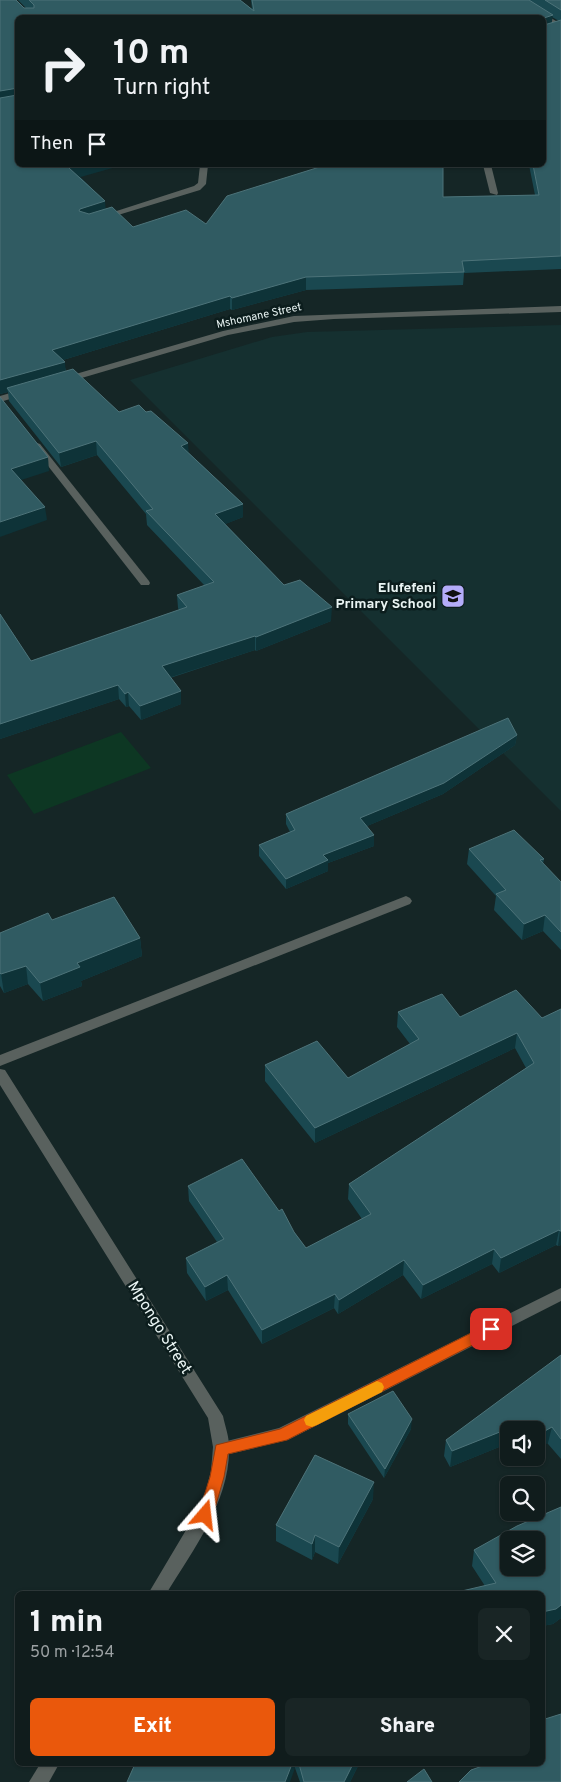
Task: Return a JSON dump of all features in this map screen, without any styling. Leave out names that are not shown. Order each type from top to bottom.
[{"type":"street","points":[[516,0],[541,15]]},
{"type":"street","points":[[546,18],[561,27]]},
{"type":"street","points":[[552,30],[561,27]]},
{"type":"street","points":[[95,220],[197,188],[202,184],[204,167]]},
{"type":"street","points":[[487,167],[494,192]]},
{"type":"street","name":"Mshomane Street","points":[[57,383],[226,333],[294,319],[334,316],[561,309]]},
{"type":"street","points":[[2,401],[38,388]]},
{"type":"street","points":[[30,438],[145,584]]},
{"type":"street","points":[[0,1061],[406,901]]},
{"type":"street","name":"Mpongo Street","points":[[0,1074],[215,1416],[222,1449],[217,1477],[205,1515],[158,1591]]},
{"type":"street","points":[[222,1449],[282,1435],[561,1294]]},
{"type":"street","points":[[38,1782],[49,1766]]},
{"type":"shaded area","name":"Elufefeni Primary School","points":[[561,325],[561,811],[130,380],[272,337],[307,332]]},
{"type":"green space","points":[[121,732],[151,768],[34,814],[7,775]]},
{"type":"building","points":[[0,0],[16,0],[24,8],[34,8],[34,5],[29,0],[240,0],[254,11],[252,0],[529,0],[553,15],[546,17],[546,15],[15,15],[15,88],[0,91]]},
{"type":"building","points":[[545,0],[561,0],[561,10]]},
{"type":"building","points":[[561,20],[561,256],[462,261],[464,272],[306,277],[232,298],[230,296],[52,350],[65,362],[0,380],[0,98],[15,95],[15,167],[72,167],[69,168],[105,201],[80,209],[79,211],[89,214],[112,207],[133,227],[186,210],[206,224],[227,196],[320,167],[443,167],[443,197],[539,195],[533,167],[546,167],[546,24]]},
{"type":"building","points":[[73,369],[119,412],[139,405],[146,412],[151,411],[188,443],[181,446],[243,504],[215,514],[284,585],[300,580],[332,607],[256,637],[162,666],[181,691],[140,706],[128,692],[125,694],[118,685],[0,724],[0,614],[31,661],[187,607],[177,595],[214,582],[146,511],[153,509],[96,441],[59,453],[7,388]]},
{"type":"building","points":[[0,397],[48,457],[11,469],[45,507],[0,522]]},
{"type":"building","points":[[508,718],[517,735],[444,783],[360,818],[374,835],[323,855],[328,860],[286,879],[259,845],[295,830],[286,814]]},
{"type":"building","points":[[514,830],[544,859],[540,860],[561,882],[561,932],[545,915],[524,924],[496,894],[506,890],[469,849]]},
{"type":"building","points":[[114,897],[140,938],[77,963],[80,967],[40,983],[26,966],[0,973],[0,933],[48,913],[52,920]]},
{"type":"building","points":[[516,990],[542,1018],[561,1009],[561,1231],[559,1230],[501,1258],[494,1249],[423,1285],[404,1260],[339,1300],[335,1294],[262,1330],[227,1275],[205,1287],[186,1258],[224,1239],[188,1186],[242,1159],[279,1211],[282,1209],[294,1232],[306,1248],[371,1214],[349,1184],[534,1063],[517,1033],[315,1128],[265,1065],[317,1041],[348,1078],[419,1039],[398,1012],[442,994],[460,1017]]},
{"type":"building","points":[[561,1355],[561,1439],[552,1427],[545,1431],[545,1421],[500,1421],[500,1432],[452,1451],[446,1440]]},
{"type":"building","points":[[393,1391],[412,1419],[385,1469],[348,1414]]},
{"type":"building","points":[[315,1455],[374,1482],[339,1547],[315,1535],[312,1544],[276,1525]]},
{"type":"building","points":[[561,1507],[561,1605],[556,1609],[545,1611],[545,1591],[462,1591],[496,1583],[474,1550],[500,1535],[500,1576],[545,1576],[545,1531],[508,1531],[529,1521],[545,1521],[545,1514]]},
{"type":"building","points":[[561,1714],[561,1782],[459,1782],[471,1770],[482,1766],[545,1766],[545,1719]]},
{"type":"building","points":[[134,1766],[291,1766],[285,1782],[127,1782]]},
{"type":"building","points":[[300,1766],[352,1766],[344,1782],[304,1782]]},
{"type":"building","points":[[424,1769],[432,1782],[407,1782]]},
{"type":"slow traffic","points":[[312,1420],[377,1387]]},
{"type":"place","name":"Elufefeni Primary School","points":[[453,596]]},
{"type":"route","points":[[205,1515],[217,1477],[222,1449],[282,1435],[491,1329]]}]
